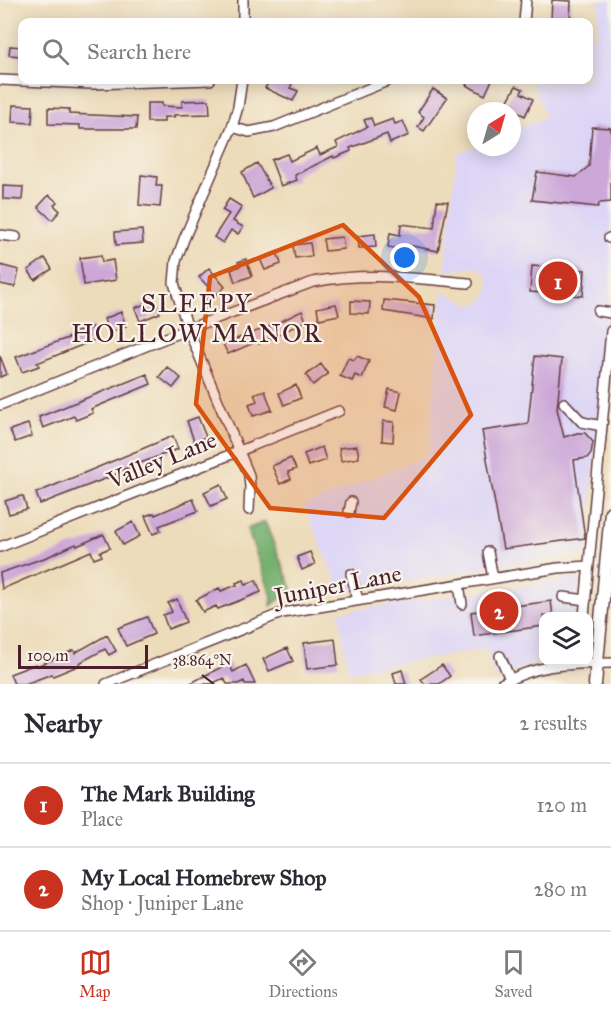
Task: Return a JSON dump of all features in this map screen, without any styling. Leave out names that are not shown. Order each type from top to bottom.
[{"type":"main road","points":[[595,684],[611,512]]},
{"type":"street","points":[[243,0],[243,18]]},
{"type":"street","points":[[524,18],[526,0]]},
{"type":"street","points":[[0,80],[18,81]]},
{"type":"street","points":[[241,84],[232,127],[176,261],[174,283],[188,329],[249,475],[249,510]]},
{"type":"street","points":[[232,127],[249,132],[274,127],[380,84]]},
{"type":"street","points":[[0,235],[16,237]]},
{"type":"street","points":[[0,405],[188,329],[313,282],[335,278],[388,275],[468,283]]},
{"type":"street","points":[[598,311],[611,313]]},
{"type":"street","points":[[584,612],[611,331]]},
{"type":"street","points":[[564,403],[582,422],[602,426]]},
{"type":"street","name":"Valley Lane","points":[[0,547],[339,411]]},
{"type":"street","points":[[601,444],[611,445]]},
{"type":"street","points":[[349,512],[351,501]]},
{"type":"street","points":[[488,552],[493,578]]},
{"type":"street","name":"Juniper Lane","points":[[106,684],[282,613],[558,568],[589,566]]},
{"type":"street","points":[[351,574],[358,600]]},
{"type":"street","points":[[459,584],[462,604]]},
{"type":"street","points":[[563,597],[586,600]]},
{"type":"street","points":[[500,656],[510,679]]},
{"type":"street","points":[[593,663],[611,663]]},
{"type":"street","points":[[501,684],[522,673],[557,666]]},
{"type":"highlighted area","points":[[343,225],[419,297],[471,415],[384,518],[270,508],[196,404],[210,277]]},
{"type":"shaded area","points":[[600,0],[611,0],[611,279],[587,552],[341,592],[304,506],[428,455],[443,291],[472,306],[484,300],[490,288],[487,275],[476,266],[445,272],[457,153],[467,149],[467,156],[521,156],[521,128],[546,118],[533,84],[593,84],[593,36],[596,36]]},
{"type":"shaded area","points":[[576,578],[582,588],[579,612],[539,612],[539,662],[495,678],[487,649],[348,671],[339,612]]},
{"type":"green space","points":[[265,522],[292,589],[271,606],[272,596],[247,529]]},
{"type":"building","points":[[552,0],[571,1],[570,18],[551,18]]},
{"type":"building","points":[[10,46],[18,47],[18,56],[9,55]]},
{"type":"building","points":[[268,84],[292,84],[290,88],[298,91],[293,101],[265,88]]},
{"type":"building","points":[[467,84],[490,84],[485,95]]},
{"type":"building","points":[[516,86],[523,89],[521,93],[533,99],[525,116],[521,114],[521,102],[507,102]]},
{"type":"building","points":[[433,89],[447,98],[424,131],[418,127],[424,117],[418,112]]},
{"type":"building","points":[[209,100],[210,114],[174,115],[174,117],[164,117],[164,122],[147,122],[147,103],[182,107],[182,101]]},
{"type":"building","points":[[13,105],[33,106],[32,123],[12,122]]},
{"type":"building","points":[[48,108],[69,109],[69,114],[137,117],[136,129],[80,129],[80,125],[48,124]]},
{"type":"building","points":[[371,118],[374,126],[393,119],[395,124],[403,121],[409,135],[390,143],[387,134],[350,148],[351,151],[334,158],[333,156],[295,175],[297,180],[281,186],[271,160],[287,154],[290,161],[317,148],[320,155],[338,147],[336,142],[367,127],[364,120]]},
{"type":"building","points":[[592,127],[611,128],[611,202],[599,203],[598,207],[532,200],[537,172],[576,177],[589,166]]},
{"type":"building","points":[[257,163],[271,188],[253,198],[242,172]]},
{"type":"building","points":[[141,175],[157,177],[156,186],[162,186],[160,207],[139,205]]},
{"type":"building","points":[[3,186],[23,187],[22,200],[3,199]]},
{"type":"building","points":[[49,195],[57,202],[54,205],[60,211],[52,220],[38,207]]},
{"type":"building","points":[[229,199],[242,207],[233,221],[243,227],[238,234],[231,230],[223,243],[214,237],[229,214],[222,210]]},
{"type":"building","points":[[437,201],[448,202],[438,251],[407,245],[406,250],[388,247],[390,233],[400,235],[401,224],[434,228]]},
{"type":"building","points":[[142,230],[143,243],[116,245],[115,232]]},
{"type":"building","points":[[375,234],[376,247],[359,248],[358,236]]},
{"type":"building","points":[[342,237],[344,249],[325,251],[323,239]]},
{"type":"building","points":[[310,243],[312,256],[295,258],[293,245]]},
{"type":"building","points":[[277,252],[281,264],[265,270],[260,259]]},
{"type":"building","points":[[101,255],[102,262],[113,260],[116,280],[84,285],[80,258]]},
{"type":"building","points":[[45,258],[52,269],[35,280],[28,270]]},
{"type":"building","points":[[246,259],[252,276],[235,282],[231,270],[240,266],[238,262]]},
{"type":"building","points":[[0,265],[19,270],[15,287],[0,284]]},
{"type":"building","points":[[532,266],[585,270],[583,296],[530,292]]},
{"type":"building","points":[[209,268],[225,287],[216,295],[199,277]]},
{"type":"building","points":[[155,300],[160,313],[140,321],[135,308]]},
{"type":"building","points":[[384,300],[435,305],[434,319],[383,311]]},
{"type":"building","points":[[351,301],[370,302],[369,314],[351,313]]},
{"type":"building","points":[[336,304],[339,315],[319,319],[317,308]]},
{"type":"building","points":[[302,311],[306,321],[259,344],[258,341],[228,354],[223,344],[271,326]]},
{"type":"building","points":[[121,312],[126,326],[109,333],[104,319]]},
{"type":"building","points":[[92,327],[97,339],[37,363],[39,366],[22,372],[16,357]]},
{"type":"building","points":[[0,356],[7,374],[0,377]]},
{"type":"building","points":[[357,356],[369,361],[362,378],[355,375],[352,381],[340,376],[348,358],[354,360]]},
{"type":"building","points":[[535,356],[562,359],[557,409],[564,437],[585,433],[593,442],[591,453],[587,458],[574,460],[585,538],[503,549],[482,431],[528,424]]},
{"type":"building","points":[[321,364],[328,374],[313,385],[306,375]]},
{"type":"building","points":[[167,367],[181,378],[173,388],[159,377]]},
{"type":"building","points":[[147,374],[151,384],[91,409],[93,413],[76,420],[74,416],[43,428],[39,417]]},
{"type":"building","points":[[296,385],[301,398],[284,405],[279,393]]},
{"type":"building","points":[[389,389],[401,392],[397,410],[385,407]]},
{"type":"building","points":[[265,391],[272,410],[253,416],[249,404],[257,401],[254,394]]},
{"type":"building","points":[[198,417],[206,437],[194,441],[187,421]]},
{"type":"building","points":[[383,421],[394,422],[393,442],[382,441]]},
{"type":"building","points":[[28,424],[32,436],[15,442],[10,430]]},
{"type":"building","points":[[173,436],[178,449],[40,504],[36,493]]},
{"type":"building","points":[[357,446],[359,458],[341,461],[339,448]]},
{"type":"building","points":[[322,447],[326,460],[308,466],[304,454]]},
{"type":"building","points":[[291,458],[296,469],[288,472],[291,479],[280,484],[272,466]]},
{"type":"building","points":[[221,484],[227,499],[211,506],[204,492]]},
{"type":"building","points":[[23,496],[27,509],[9,514],[5,501]]},
{"type":"building","points":[[193,499],[198,511],[159,526],[161,531],[153,534],[145,516],[154,513],[155,515]]},
{"type":"building","points":[[133,522],[140,536],[123,545],[116,531]]},
{"type":"building","points":[[102,535],[110,548],[100,552],[102,556],[94,559],[91,551],[2,589],[0,573]]},
{"type":"building","points":[[310,552],[315,564],[302,570],[297,557]]},
{"type":"building","points":[[244,580],[246,585],[256,580],[261,592],[218,609],[216,606],[203,612],[196,600],[219,588],[221,591]]},
{"type":"building","points":[[177,599],[186,622],[168,629],[163,615],[172,612],[168,603]]},
{"type":"building","points":[[551,601],[552,612],[539,612],[539,627],[474,636],[471,612]]},
{"type":"building","points":[[147,617],[154,634],[126,646],[118,628]]},
{"type":"building","points":[[107,635],[116,651],[109,655],[105,649],[79,663],[80,665],[53,676],[52,674],[25,684],[14,684],[10,674],[36,664],[37,666],[74,650],[75,653]]},
{"type":"building","points":[[335,639],[338,665],[307,669],[304,643]]},
{"type":"building","points":[[287,648],[293,661],[269,671],[263,659]]},
{"type":"building","points":[[229,663],[233,672],[246,665],[255,684],[245,684],[244,681],[238,684],[227,684],[224,678],[211,684],[189,684]]},
{"type":"building","points":[[442,665],[450,676],[439,684],[425,684],[421,679]]},
{"type":"building","points":[[402,670],[406,684],[396,684],[393,673]]},
{"type":"place","name":"The Mark Building","points":[[558,281]]},
{"type":"place","name":"My Local Homebrew Shop","points":[[499,611]]},
{"type":"district","name":"SLEEPY HOLLOW MANOR","points":[[197,318]]}]
